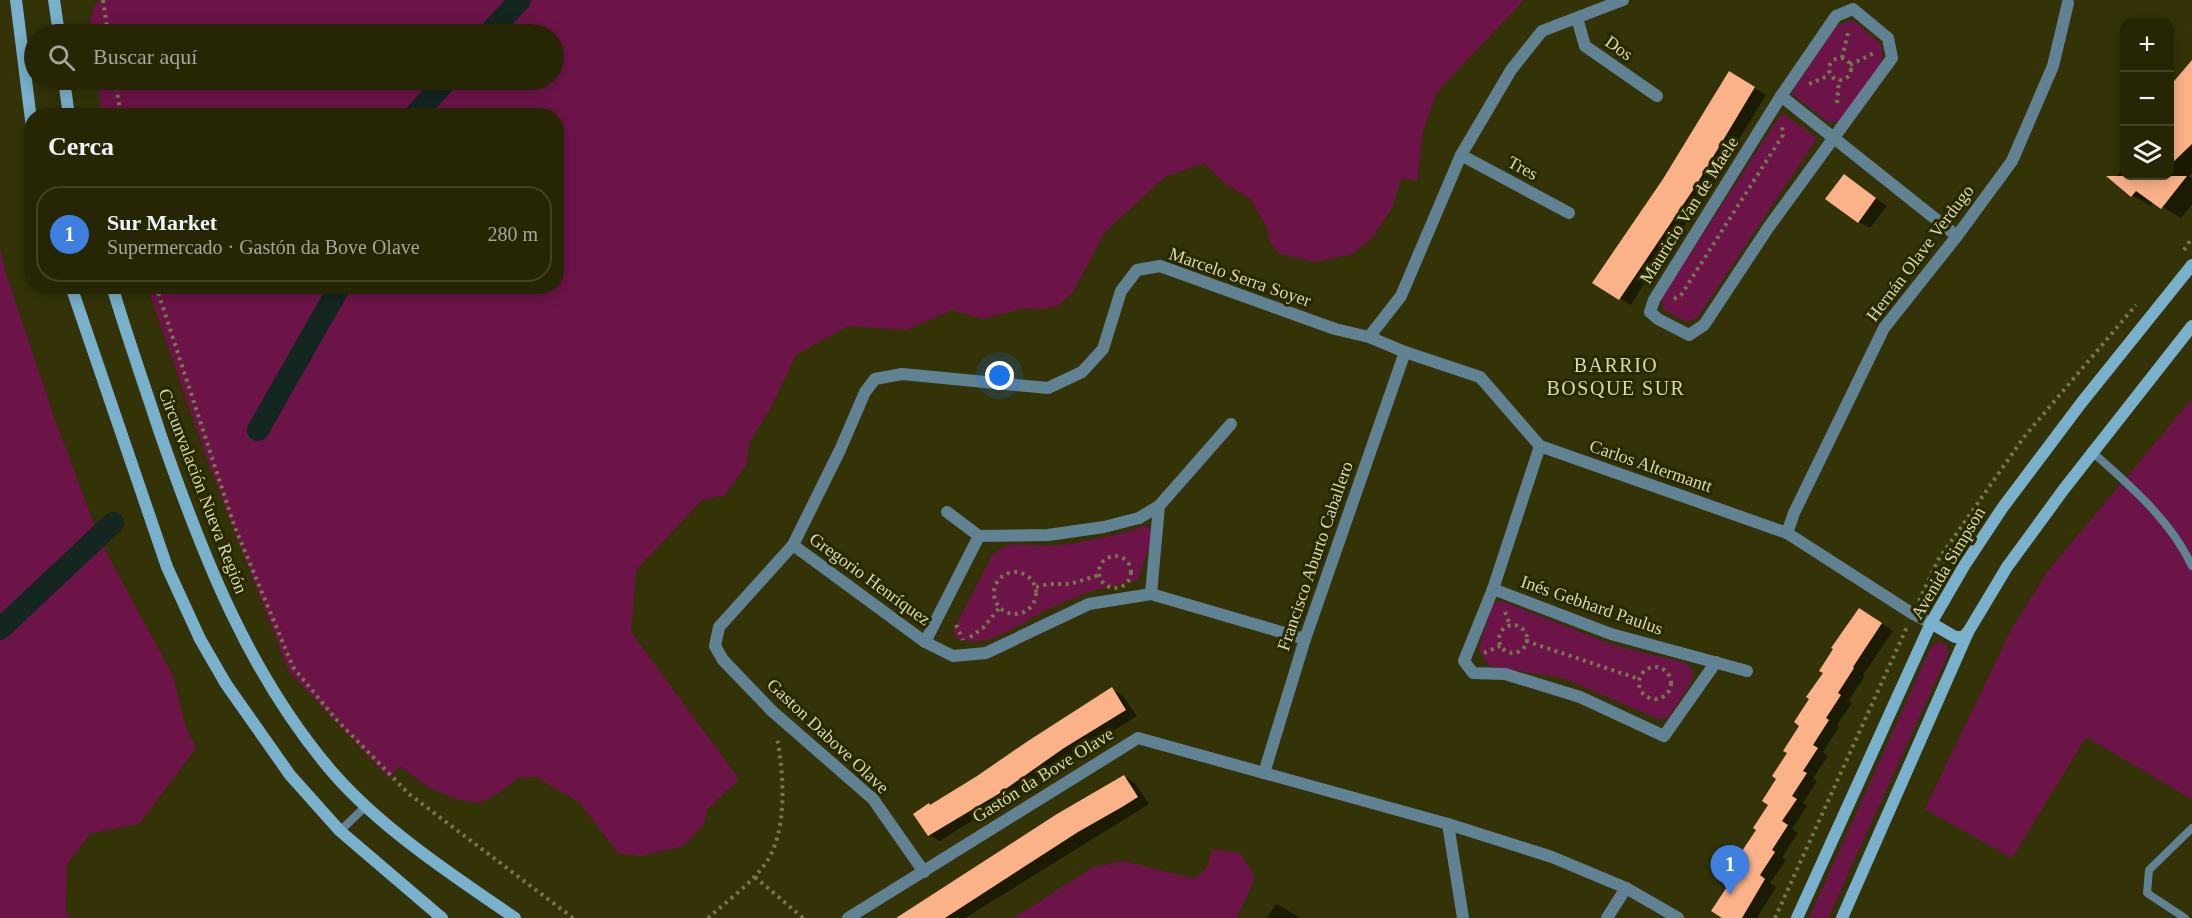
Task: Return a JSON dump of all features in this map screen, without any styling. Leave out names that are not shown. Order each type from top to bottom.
[{"type":"main road","points":[[16,0],[24,64]]},
{"type":"main road","points":[[54,0],[57,24]]},
{"type":"main road","points":[[27,90],[30,108]]},
{"type":"main road","points":[[65,90],[68,108]]},
{"type":"main road","name":"Avenida Simpson","points":[[1797,918],[1932,623],[1964,566],[2003,507],[2082,402],[2192,265]]},
{"type":"main road","points":[[74,294],[167,567],[200,639],[226,684],[290,775],[340,831],[442,918]]},
{"type":"main road","name":"Circunvalación Nueva Región","points":[[115,294],[200,544],[232,617],[300,732],[335,776],[366,806],[432,860],[515,918]]},
{"type":"main road","points":[[1842,918],[1968,632],[2007,567],[2091,451],[2192,326]]},
{"type":"main road","points":[[1932,623],[1955,637],[1963,637],[1968,632]]},
{"type":"street","points":[[1369,338],[1401,296],[1461,155],[1511,70],[1542,31],[1623,0]]},
{"type":"street","name":"Hernán Olave Verdugo","points":[[1787,533],[1794,513],[1884,328],[1957,236],[2012,161],[2053,66],[2070,1]]},
{"type":"street","points":[[1853,9],[1888,38],[1889,46]]},
{"type":"street","name":"Mauricio Van de Maele","points":[[1853,9],[1836,16],[1781,96],[1654,300],[1650,312],[1658,319],[1689,335],[1704,325],[1768,228],[1892,58],[1889,46]]},
{"type":"street","name":"Dos","points":[[1577,18],[1585,46],[1657,96]]},
{"type":"street","points":[[1781,96],[1957,236]]},
{"type":"street","name":"Tres","points":[[1461,155],[1569,213]]},
{"type":"street","name":"Marcelo Serra Soyer","points":[[723,660],[716,646],[719,627],[793,545],[840,450],[865,392],[875,379],[902,374],[1048,388],[1082,372],[1103,349],[1121,291],[1137,270],[1160,266],[1335,329],[1369,338]]},
{"type":"street","name":"Carlos Altermantt","points":[[1369,338],[1480,377],[1540,446],[1787,533],[1913,614],[1932,623]]},
{"type":"street","name":"Francisco Aburto Caballero","points":[[1264,773],[1305,639],[1405,352]]},
{"type":"street","points":[[947,512],[979,536],[1048,535],[1104,527],[1139,518],[1159,506],[1231,424]]},
{"type":"street","name":"Inés Gebhard Paulus","points":[[1540,446],[1493,589],[1464,661],[1473,673],[1505,674],[1580,697],[1664,736],[1716,662]]},
{"type":"street","points":[[1151,594],[1159,506]]},
{"type":"street","name":"Gregorio Henríquez","points":[[925,642],[979,536]]},
{"type":"street","name":"Gregorio Henríquez","points":[[793,545],[925,642],[953,656],[986,653],[1089,604],[1151,594],[1305,639]]},
{"type":"street","name":"Inés Gebhard Paulus","points":[[1493,589],[1611,634],[1747,671]]},
{"type":"street","name":"Gaston Dabove Olave","points":[[723,660],[772,711],[873,799],[924,872]]},
{"type":"street","name":"Gastón da Bove Olave","points":[[848,918],[1138,738],[1448,824],[1552,857],[1626,888],[1678,918]]},
{"type":"street","points":[[1448,824],[1462,918]]},
{"type":"street","points":[[1607,918],[1626,888]]},
{"type":"lane","points":[[2091,451],[2153,507],[2187,555],[2192,566]]},
{"type":"lane","points":[[340,831],[366,806]]},
{"type":"lane","points":[[2185,918],[2147,893],[2149,870],[2192,828]]},
{"type":"path","points":[[103,0],[107,24]]},
{"type":"path","points":[[1842,58],[1853,9]]},
{"type":"path","points":[[1850,65],[1889,46]]},
{"type":"path","points":[[1842,58],[1850,65],[1851,72],[1846,78],[1839,80],[1833,78],[1828,72],[1829,64],[1834,59],[1842,58]]},
{"type":"path","points":[[117,90],[120,108]]},
{"type":"path","points":[[159,294],[234,525],[293,667],[335,718],[409,794],[573,918]]},
{"type":"path","points":[[1113,556],[1128,562],[1132,572],[1128,582],[1113,589],[1103,584],[1099,575],[1104,561],[1113,556]]},
{"type":"path","points":[[1015,572],[1028,576],[1036,587],[1035,601],[1026,611],[1012,613],[1000,607],[994,595],[1002,576],[1015,572]]},
{"type":"path","points":[[1036,587],[1049,584],[1070,584],[1099,575]]},
{"type":"path","points":[[956,625],[962,640],[968,638],[983,628],[1000,607]]},
{"type":"path","points":[[1514,625],[1525,632],[1526,641],[1525,646],[1518,652],[1508,652],[1500,646],[1498,637],[1506,627],[1514,625]]},
{"type":"path","points":[[1526,641],[1640,680]]},
{"type":"path","points":[[1650,668],[1660,668],[1665,670],[1670,679],[1670,690],[1658,699],[1648,697],[1641,690],[1640,680],[1645,671],[1650,668]]},
{"type":"path","points":[[708,918],[755,877],[775,849],[781,817],[780,764],[772,711]]},
{"type":"path","points":[[755,877],[803,918]]},
{"type":"shaded area","points":[[99,0],[1524,0],[1437,92],[1423,131],[1417,181],[1402,178],[1391,210],[1371,239],[1353,254],[1315,262],[1278,253],[1270,242],[1267,227],[1250,199],[1223,182],[1204,163],[1165,177],[1105,232],[1071,295],[1058,306],[1042,309],[1024,308],[983,319],[952,310],[907,330],[848,326],[796,355],[770,409],[749,443],[746,465],[725,495],[702,500],[636,570],[631,632],[739,779],[707,810],[704,824],[683,846],[641,856],[618,853],[580,803],[537,777],[517,778],[500,792],[480,803],[459,800],[428,787],[400,766],[389,778],[289,672],[210,467],[149,294],[564,294],[564,108],[101,108],[98,90],[564,90],[564,24],[90,24],[94,8]]},
{"type":"shaded area","points":[[1853,20],[1881,44],[1883,62],[1841,122],[1828,122],[1791,93],[1836,26]]},
{"type":"shaded area","points":[[1784,114],[1817,138],[1697,318],[1686,322],[1663,309],[1662,297],[1779,117]]},
{"type":"shaded area","points":[[0,249],[7,277],[53,414],[101,543],[173,676],[186,728],[196,748],[139,824],[91,833],[67,864],[66,910],[70,918],[0,918]]},
{"type":"shaded area","points":[[2192,399],[2192,799],[2086,737],[2012,858],[1925,809],[2011,630],[2047,572]]},
{"type":"shaded area","points":[[1146,525],[1153,534],[1138,580],[1088,592],[1046,610],[990,639],[974,642],[957,639],[953,631],[993,554],[1010,544],[1047,546],[1071,544],[1124,533]]},
{"type":"shaded area","points":[[1502,601],[1613,645],[1686,663],[1693,670],[1692,681],[1669,717],[1658,719],[1563,678],[1489,666],[1479,647],[1493,604]]},
{"type":"shaded area","points":[[1939,642],[1947,645],[1948,654],[1828,918],[1809,918],[1931,647]]},
{"type":"shaded area","points":[[1212,849],[1240,853],[1255,877],[1237,918],[1013,918],[1094,867],[1125,861],[1194,879],[1207,868]]},
{"type":"building","points":[[2192,60],[2192,144],[2174,161],[2174,126],[2174,81]]},
{"type":"building","points":[[1729,71],[1755,87],[1695,187],[1619,300],[1592,283],[1663,179]]},
{"type":"building","points":[[1844,174],[1876,198],[1858,223],[1825,199]]},
{"type":"building","points":[[2106,176],[2120,176],[2120,180],[2174,180],[2174,176],[2187,176],[2161,209],[2136,191],[2131,197]]},
{"type":"building","points":[[1859,608],[1882,623],[1838,693],[1841,695],[1826,718],[1829,720],[1813,745],[1818,748],[1803,771],[1807,773],[1792,796],[1797,799],[1782,821],[1788,825],[1772,850],[1775,852],[1760,875],[1765,879],[1742,918],[1722,918],[1711,911],[1746,858],[1740,854],[1756,830],[1753,828],[1768,805],[1762,801],[1776,779],[1772,776],[1787,753],[1783,751],[1799,726],[1794,722],[1809,699],[1806,697],[1823,673],[1819,671],[1833,649],[1831,648]]},
{"type":"building","points":[[1112,687],[1126,710],[1064,748],[1000,793],[928,836],[913,814],[977,776]]},
{"type":"building","points":[[1124,775],[1138,797],[1078,832],[945,918],[896,918],[1057,814]]},
{"type":"waterway","points":[[497,24],[520,0]]},
{"type":"waterway","points":[[421,108],[438,90]]},
{"type":"waterway","points":[[258,430],[335,294]]},
{"type":"waterway","points":[[0,629],[113,523]]},
{"type":"place","name":"Sur Market","points":[[1730,895]]},
{"type":"district","name":"BARRIO BOSQUE SUR","points":[[1616,376]]}]
